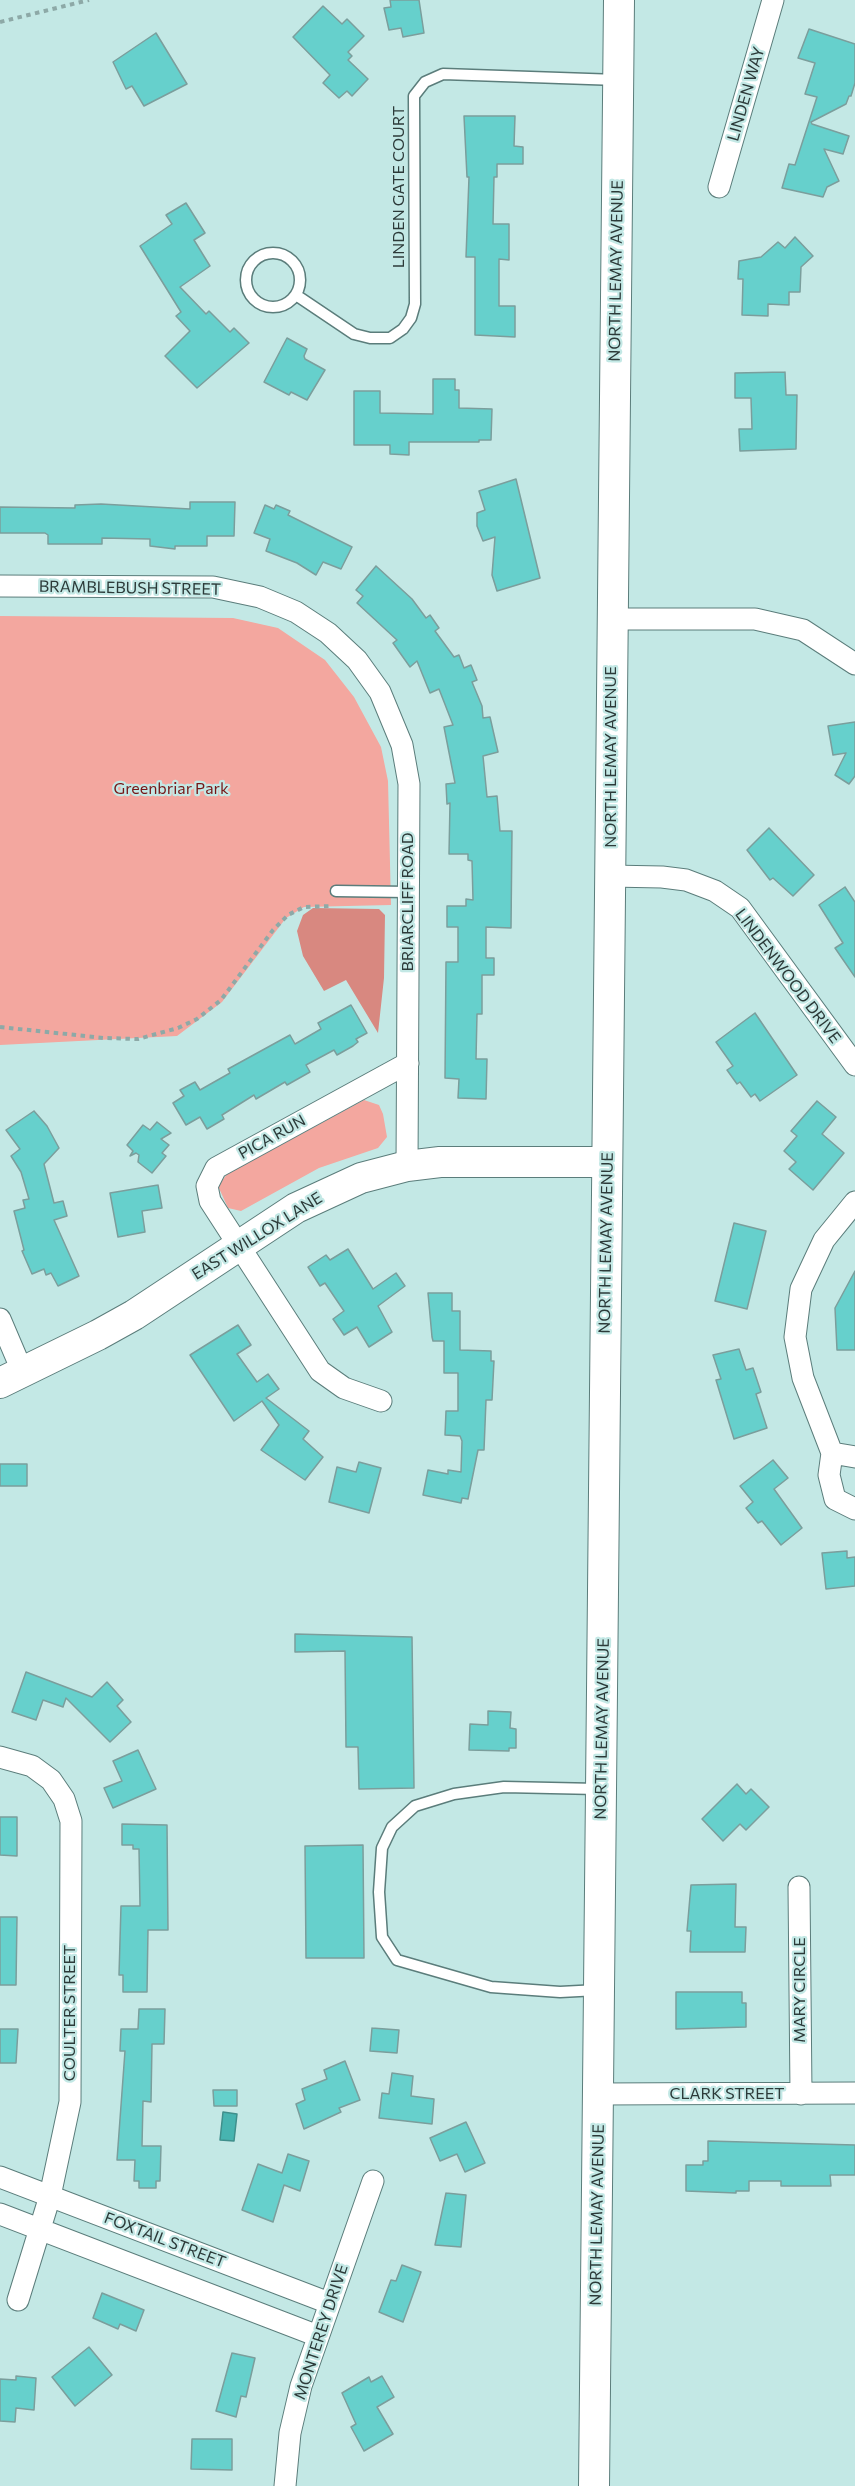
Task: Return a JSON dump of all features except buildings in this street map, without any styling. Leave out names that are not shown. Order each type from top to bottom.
[{"type":"main road","name":"NORTH LEMAY AVENUE","points":[[594,2486],[619,0]]},
{"type":"main road","name":"EAST WILLOX LANE","points":[[12,1378],[134,1315],[317,1196],[361,1178],[407,1166],[454,1162],[607,1162]]},
{"type":"street","name":"LINDEN WAY","points":[[719,187],[773,0]]},
{"type":"street","name":"BRAMBLEBUSH STREET","points":[[0,586],[213,587],[241,592],[296,612],[328,633],[350,653]]},
{"type":"street","points":[[612,619],[755,619],[803,630],[855,664]]},
{"type":"street","name":"BRIARCLIFF ROAD","points":[[350,653],[380,692],[402,745],[409,784],[407,1166]]},
{"type":"street","name":"LINDENWOOD DRIVE","points":[[610,876],[662,876],[686,880],[715,891],[740,908],[855,1065]]},
{"type":"street","name":"PICA RUN","points":[[238,1247],[210,1202],[207,1186],[212,1173],[408,1063]]},
{"type":"street","points":[[855,1202],[824,1240],[801,1289],[795,1337],[803,1378],[832,1453],[829,1475],[835,1499],[855,1509]]},
{"type":"street","points":[[238,1247],[320,1371],[344,1388],[381,1401]]},
{"type":"street","points":[[0,1319],[12,1378]]},
{"type":"street","points":[[832,1453],[855,1457]]},
{"type":"street","name":"COULTER STREET","points":[[0,1757],[32,1766],[51,1780],[64,1799],[71,1821],[70,2102],[50,2196],[18,2300]]},
{"type":"street","name":"MARY CIRCLE","points":[[799,1887],[801,2094]]},
{"type":"street","name":"CLARK STREET","points":[[598,2094],[855,2093]]},
{"type":"street","name":"FOXTAIL STREET","points":[[0,2177],[329,2303]]},
{"type":"street","name":"MONTEREY DRIVE","points":[[285,2486],[290,2433],[301,2386],[373,2181]]},
{"type":"street","points":[[0,2214],[318,2336]]},
{"type":"lane","name":"LINDEN GATE COURT","points":[[296,296],[354,334],[370,338],[390,338],[404,329],[411,318],[414,304],[414,96],[425,82],[443,74],[618,80]]},
{"type":"lane","points":[[265,254],[281,254],[289,258],[295,264],[300,280],[296,296],[282,306],[265,306],[257,302],[247,289],[247,272],[251,264],[265,254]]},
{"type":"lane","points":[[336,891],[408,892]]},
{"type":"lane","points":[[599,1990],[561,1992],[491,1987],[397,1959],[382,1937],[379,1892],[382,1848],[392,1827],[415,1806],[454,1794],[504,1787],[601,1789]]},
{"type":"path","points":[[0,22],[89,0]]},
{"type":"path","points":[[0,1027],[104,1038],[138,1039],[178,1028],[197,1019],[220,1000],[273,930],[288,915],[304,907],[336,906]]},
{"type":"green space","name":"Greenbriar Park","points":[[0,616],[233,618],[278,628],[325,660],[354,697],[381,747],[388,781],[391,905],[304,907],[286,918],[222,1002],[177,1036],[0,1045]]},
{"type":"green space","points":[[364,1100],[379,1105],[383,1114],[387,1137],[378,1148],[319,1168],[241,1211],[228,1208],[218,1186],[227,1174]]},
{"type":"shaded area","points":[[313,908],[379,909],[385,915],[384,978],[378,1033],[346,980],[324,991],[303,956],[297,931],[303,915]]},
{"type":"water","points":[[223,2112],[237,2114],[234,2141],[220,2140]]}]
